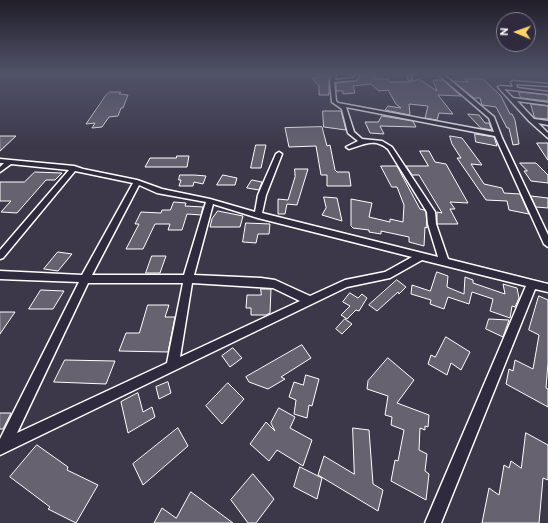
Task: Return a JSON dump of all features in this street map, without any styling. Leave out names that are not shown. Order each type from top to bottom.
[{"type":"street","points":[[334,99],[334,102],[345,110],[352,133],[361,140],[380,141],[386,143],[390,148],[431,212],[432,224],[444,261]]},
{"type":"street","points":[[470,99],[491,117],[548,244]]},
{"type":"street","points":[[511,99],[548,136]]},
{"type":"street","points":[[514,99],[548,104]]},
{"type":"street","points":[[338,104],[499,135]]},
{"type":"street","points":[[532,120],[548,122]]},
{"type":"street","points":[[350,147],[360,143],[361,140]]},
{"type":"street","points":[[258,215],[262,195],[279,154]]},
{"type":"street","points":[[0,161],[74,168],[81,172],[137,182],[160,191],[210,201],[258,215],[548,288]]},
{"type":"street","points":[[0,170],[9,162]]},
{"type":"street","points":[[0,256],[74,168]]},
{"type":"street","points":[[2,447],[85,279],[137,182]]},
{"type":"street","points":[[172,367],[188,279],[210,201]]},
{"type":"street","points":[[2,447],[172,367],[278,314],[310,301],[345,284],[387,275],[421,256]]},
{"type":"street","points":[[0,275],[85,279],[188,279],[275,284],[310,301]]},
{"type":"street","points":[[433,523],[532,284]]},
{"type":"building","points":[[103,99],[126,99],[118,116],[109,117],[102,127],[92,128],[95,123],[86,124]]},
{"type":"building","points":[[393,99],[441,99],[453,114],[439,113],[437,120],[425,118],[428,106],[409,104],[410,115],[385,110],[388,106],[401,108]]},
{"type":"building","points":[[480,99],[503,99],[510,114],[512,114],[515,120],[519,144],[513,145],[509,128],[507,128],[496,107],[482,105]]},
{"type":"building","points":[[534,99],[548,99],[548,101]]},
{"type":"building","points":[[531,104],[548,106],[548,119],[535,118]]},
{"type":"building","points":[[323,111],[341,111],[346,130],[324,127]]},
{"type":"building","points":[[468,114],[479,115],[485,123],[489,123],[492,130],[481,128]]},
{"type":"building","points":[[382,116],[413,121],[416,127],[380,126],[384,134],[370,133],[365,122],[378,122]]},
{"type":"building","points":[[322,127],[327,146],[330,145],[335,170],[337,172],[349,172],[351,186],[327,186],[327,175],[321,175],[316,146],[289,147],[285,128]]},
{"type":"building","points":[[475,134],[494,137],[497,146],[476,142]]},
{"type":"building","points":[[0,136],[16,136],[0,151]]},
{"type":"building","points":[[450,136],[462,138],[482,165],[471,164],[484,184],[502,188],[504,193],[520,194],[529,214],[509,210],[507,201],[486,200],[457,158],[461,158],[452,144]]},
{"type":"building","points":[[537,143],[548,143],[548,160]]},
{"type":"building","points":[[256,145],[266,145],[261,168],[251,168]]},
{"type":"building","points":[[420,151],[429,151],[435,162],[446,164],[468,203],[450,202],[455,209],[450,209],[458,224],[437,224],[437,212],[442,213],[419,175],[412,175],[406,166],[428,166]]},
{"type":"building","points":[[177,156],[189,156],[187,167],[145,167],[150,158],[176,158]]},
{"type":"building","points":[[520,163],[536,163],[548,175],[548,183],[531,181],[524,171],[527,171]]},
{"type":"building","points":[[381,166],[397,166],[420,209],[426,212],[427,228],[425,227],[424,246],[409,242],[409,237],[381,231],[381,234],[369,232],[369,230],[353,228],[351,226],[351,199],[372,203],[369,217],[390,222],[390,219],[403,222],[404,205],[397,187],[392,187]]},
{"type":"building","points":[[295,169],[308,169],[297,205],[287,204],[285,214],[278,214],[278,199],[288,200],[295,177]]},
{"type":"building","points":[[35,172],[62,173],[55,180],[46,180],[17,213],[1,212],[11,201],[0,201],[0,182],[24,182]]},
{"type":"building","points":[[180,175],[206,176],[203,184],[194,182],[193,186],[179,186],[181,180],[179,180]]},
{"type":"building","points":[[223,175],[237,178],[235,185],[217,185]]},
{"type":"building","points":[[252,180],[262,182],[259,190],[247,188]]},
{"type":"building","points":[[531,196],[548,198],[548,208],[536,207]]},
{"type":"building","points":[[324,197],[337,198],[342,221],[322,215],[326,208]]},
{"type":"building","points":[[174,202],[186,203],[185,206],[203,207],[201,215],[187,214],[182,230],[168,230],[170,224],[155,224],[143,249],[126,249],[139,224],[135,224],[141,212],[161,213],[162,210],[170,210]]},
{"type":"building","points":[[218,211],[243,216],[240,227],[210,227],[212,219]]},
{"type":"building","points":[[246,223],[270,224],[269,234],[258,234],[256,243],[243,242]]},
{"type":"building","points":[[58,252],[72,254],[58,271],[44,269]]},
{"type":"building","points":[[152,256],[166,256],[160,273],[146,273]]},
{"type":"building","points":[[437,272],[448,276],[447,287],[464,294],[465,277],[473,280],[473,283],[505,294],[503,284],[517,288],[519,298],[515,307],[512,306],[510,318],[490,311],[493,299],[472,292],[469,304],[448,297],[444,309],[430,304],[431,300],[411,294],[412,285],[430,291]]},
{"type":"building","points":[[397,280],[406,287],[399,294],[398,292],[377,311],[369,305]]},
{"type":"building","points":[[261,289],[271,289],[270,313],[266,315],[251,315],[251,308],[246,308],[247,295],[261,295]]},
{"type":"building","points":[[41,290],[64,291],[53,309],[29,309]]},
{"type":"building","points":[[350,293],[358,298],[362,294],[367,298],[359,311],[356,310],[347,319],[341,315],[350,306],[343,302]]},
{"type":"building","points":[[539,296],[548,300],[548,363],[546,388],[548,389],[548,407],[506,384],[509,369],[513,371],[515,360],[533,369],[539,335],[529,330]]},
{"type":"building","points":[[148,305],[169,305],[165,317],[175,317],[168,352],[119,351],[126,333],[139,333]]},
{"type":"building","points":[[0,312],[15,312],[0,334]]},
{"type":"building","points":[[345,319],[352,324],[342,334],[336,329]]},
{"type":"building","points":[[489,319],[509,320],[503,337],[486,329]]},
{"type":"building","points":[[446,337],[470,352],[461,370],[451,363],[447,375],[428,364],[431,355],[435,357]]},
{"type":"building","points":[[302,345],[311,358],[281,377],[285,379],[268,389],[249,382],[246,377]]},
{"type":"building","points":[[233,348],[242,358],[230,367],[222,356]]},
{"type":"building","points":[[388,358],[414,380],[397,403],[429,415],[428,427],[425,426],[425,430],[420,428],[419,450],[427,454],[425,471],[429,474],[426,500],[391,481],[395,460],[398,461],[404,430],[391,425],[392,417],[385,415],[388,396],[367,389],[368,381]]},
{"type":"building","points":[[65,360],[115,361],[106,384],[54,382]]},
{"type":"building","points":[[306,375],[319,379],[312,406],[309,405],[307,418],[294,414],[296,400],[289,397],[294,382],[303,385]]},
{"type":"building","points":[[168,382],[171,393],[159,399],[156,387]]},
{"type":"building","points":[[228,383],[244,399],[222,424],[206,406]]},
{"type":"building","points":[[138,393],[143,412],[152,407],[155,417],[128,433],[121,402]]},
{"type":"building","points":[[279,408],[295,417],[290,428],[312,440],[303,466],[277,450],[269,461],[250,444],[266,422],[275,431],[271,423]]},
{"type":"building","points":[[0,413],[11,413],[3,429],[0,429]]},
{"type":"building","points":[[178,428],[188,446],[143,485],[133,464]]},
{"type":"building","points":[[353,428],[369,430],[373,484],[383,490],[378,511],[318,475],[324,456],[354,474]]},
{"type":"building","points":[[526,433],[548,445],[548,480],[543,478],[539,523],[482,523],[489,488],[499,495],[504,465],[509,468],[511,461],[521,468]]},
{"type":"building","points":[[37,445],[68,467],[67,470],[98,485],[76,523],[48,509],[50,507],[10,477]]},
{"type":"building","points":[[300,467],[322,478],[317,499],[294,487]]},
{"type":"building","points":[[253,474],[274,499],[256,523],[248,523],[231,500]]},
{"type":"building","points":[[191,492],[233,523],[154,523],[162,508],[176,518]]}]
